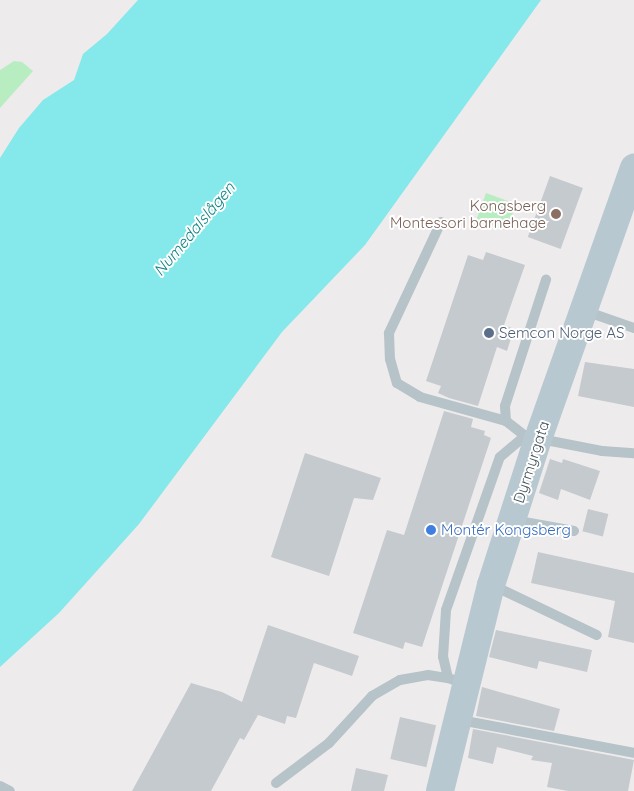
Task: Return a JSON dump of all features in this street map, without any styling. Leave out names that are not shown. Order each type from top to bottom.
[{"type":"main road","name":"Dyrmyrgata","points":[[440,791],[456,719],[456,682],[491,585],[512,519],[531,438],[583,310],[634,168]]},
{"type":"lane","points":[[441,222],[389,333],[390,359],[397,383],[420,396],[506,421],[531,438],[602,452],[634,453]]},
{"type":"lane","points":[[506,421],[505,406],[546,280]]},
{"type":"lane","points":[[583,310],[634,328]]},
{"type":"lane","points":[[456,682],[443,657],[446,610],[500,457],[531,438]]},
{"type":"lane","points":[[512,519],[574,531]]},
{"type":"lane","points":[[491,585],[597,635]]},
{"type":"lane","points":[[276,783],[329,743],[379,692],[400,680],[428,675],[456,682]]},
{"type":"lane","points":[[456,719],[634,753]]},
{"type":"lane","points":[[0,786],[10,791]]},
{"type":"green space","points":[[14,61],[22,62],[33,71],[0,108],[0,70]]},
{"type":"green space","points":[[486,193],[516,204],[506,230],[476,219]]},
{"type":"water","name":"Numedalslågen","points":[[138,0],[541,0],[365,245],[282,332],[139,524],[59,613],[0,667],[0,158],[19,128],[43,100],[74,80],[83,54],[107,34]]},
{"type":"building","points":[[550,176],[583,188],[561,249],[528,237]]},
{"type":"building","points":[[486,252],[525,265],[504,325],[514,329],[507,351],[497,347],[478,406],[438,393],[441,386],[426,381],[468,255],[483,260]]},
{"type":"building","points":[[585,362],[634,369],[634,407],[578,396]]},
{"type":"building","points":[[444,411],[473,419],[471,427],[485,431],[484,435],[491,438],[422,647],[405,642],[403,649],[353,633],[387,530],[404,535]]},
{"type":"building","points":[[305,453],[381,478],[373,500],[354,498],[329,576],[271,557]]},
{"type":"building","points":[[550,459],[562,463],[563,459],[600,471],[590,500],[561,489],[558,500],[539,493]]},
{"type":"building","points":[[588,509],[608,514],[603,536],[582,531]]},
{"type":"building","points":[[538,552],[634,573],[634,643],[608,637],[615,601],[531,583]]},
{"type":"building","points":[[268,625],[359,656],[352,676],[314,663],[296,718],[287,716],[285,724],[258,715],[244,740],[240,738],[211,791],[132,791],[191,683],[222,692],[242,702]]},
{"type":"building","points":[[496,630],[592,650],[587,672],[539,661],[537,669],[489,657]]},
{"type":"building","points":[[482,687],[560,709],[554,731],[476,716]]},
{"type":"building","points":[[400,717],[436,725],[426,767],[390,759]]},
{"type":"building","points":[[473,729],[634,760],[628,791],[568,791],[547,787],[552,763],[531,760],[533,756],[497,747],[493,764],[468,758]]},
{"type":"building","points":[[356,768],[388,775],[384,791],[351,791]]},
{"type":"place","name":"Kongsberg Montessori barnehage","points":[[556,214]]},
{"type":"place","name":"Semcon Norge AS","points":[[489,333]]},
{"type":"place","name":"Montér Kongsberg","points":[[431,530]]}]
